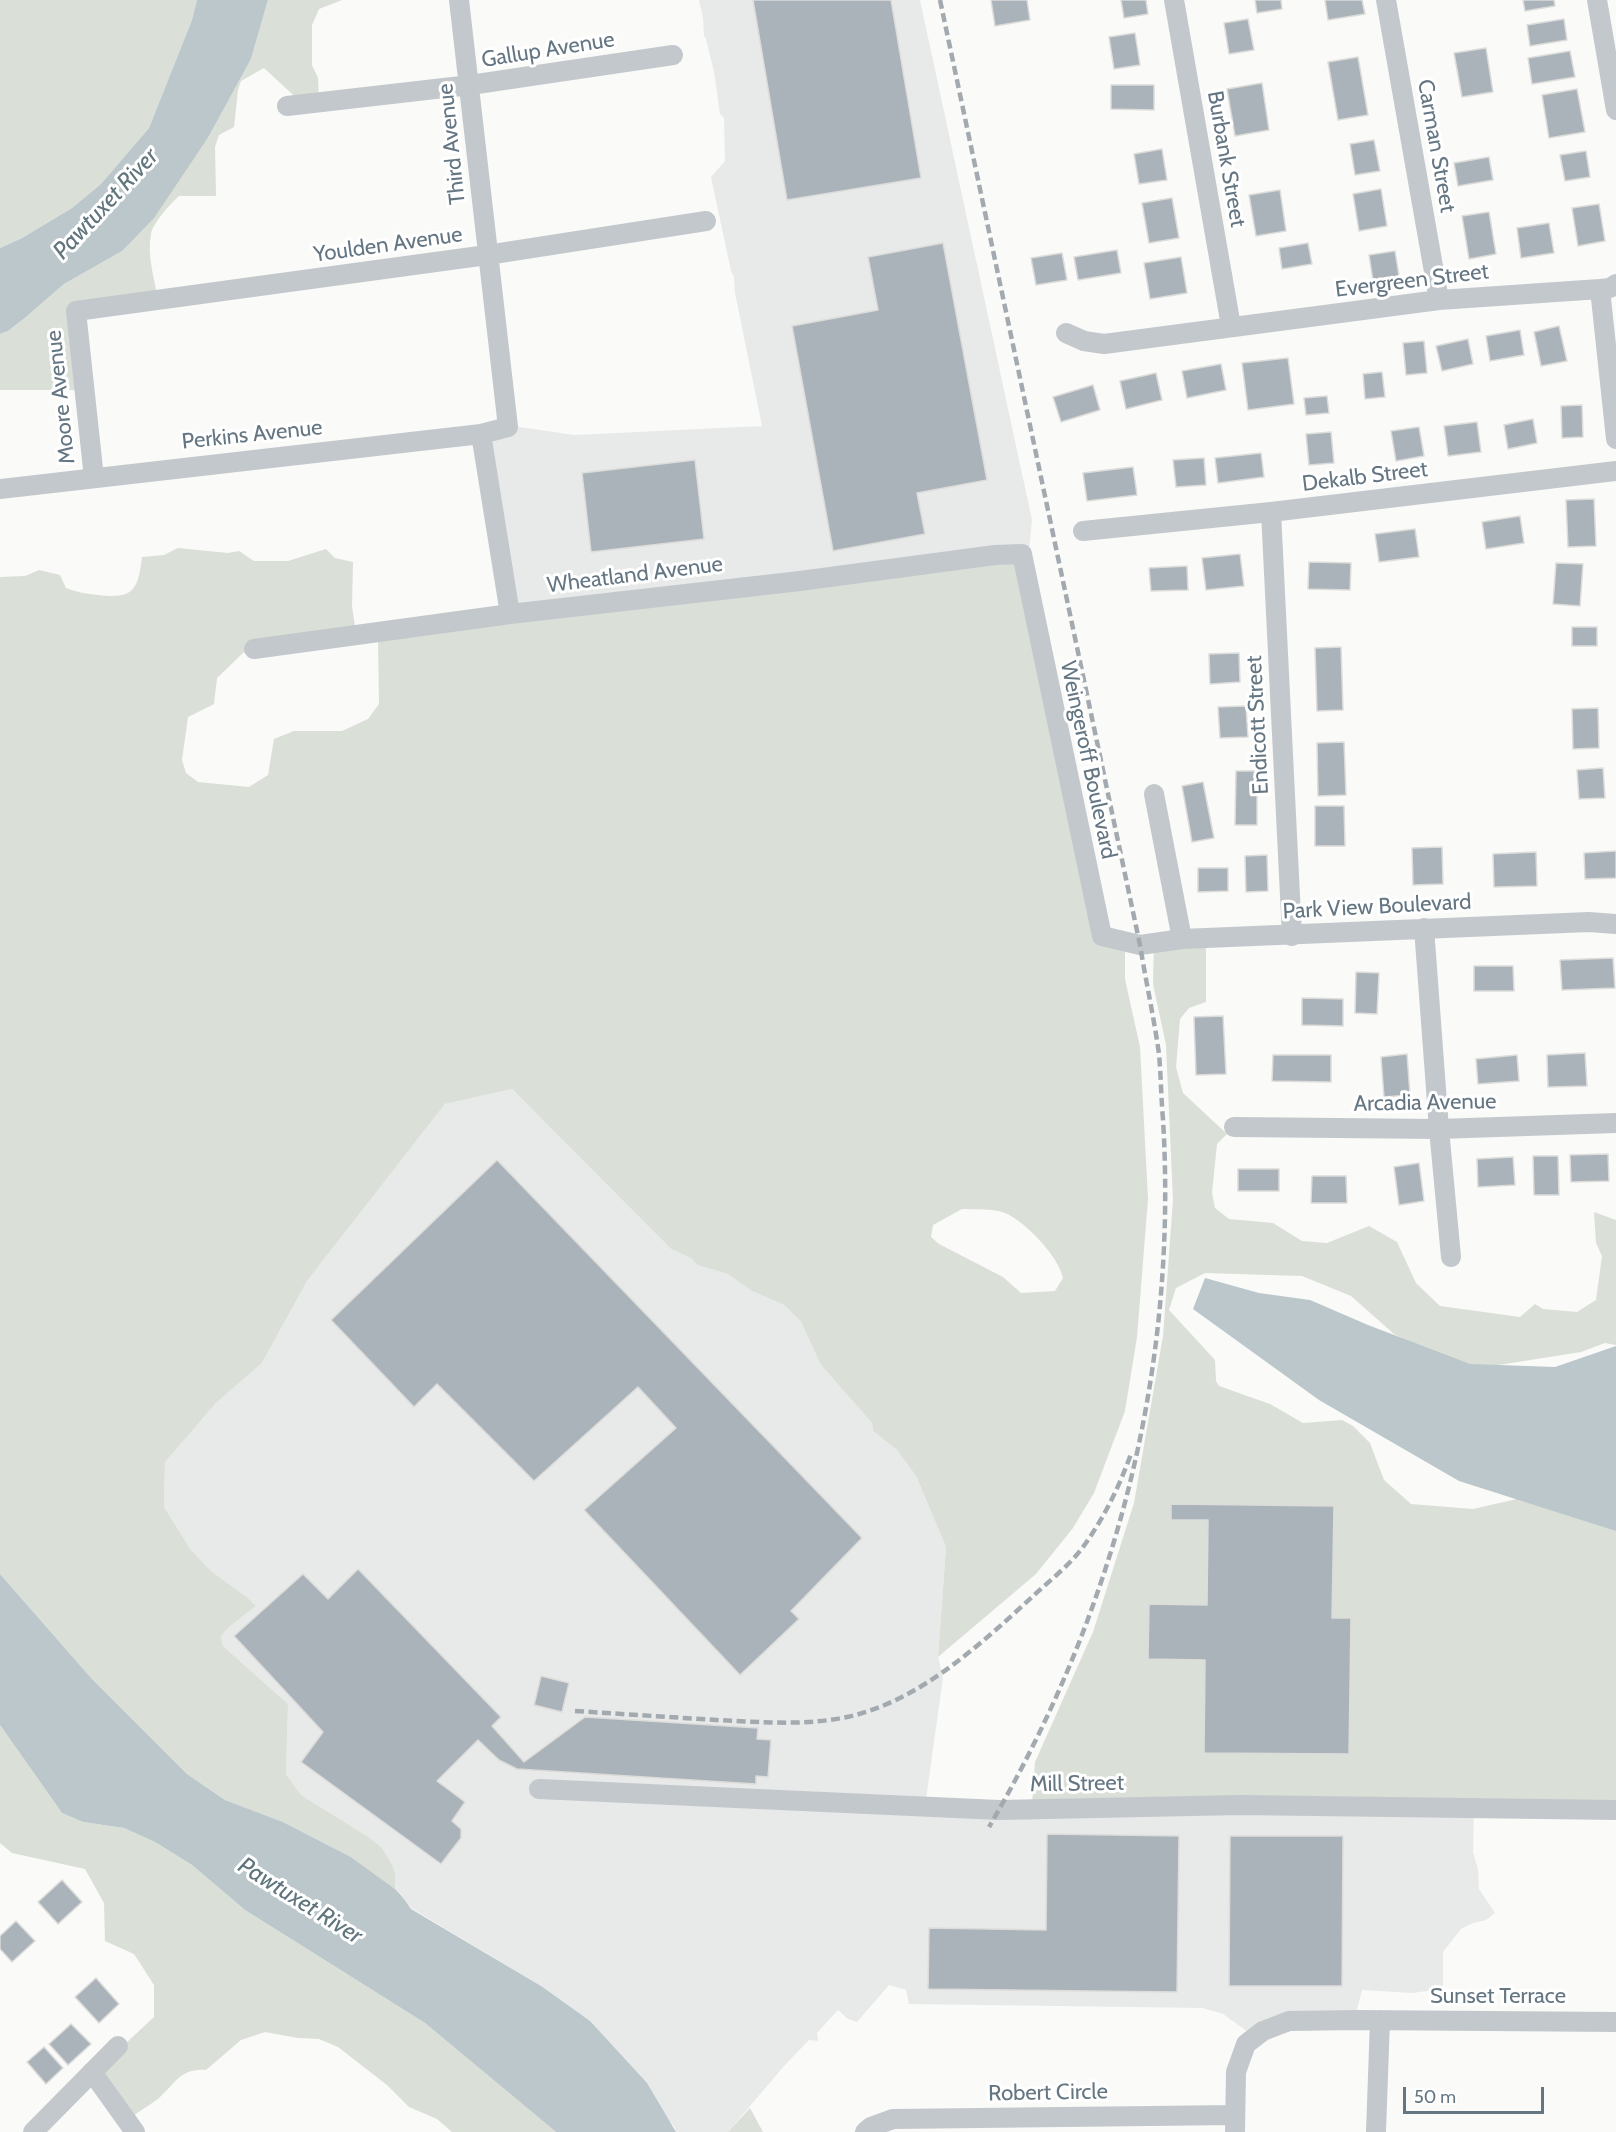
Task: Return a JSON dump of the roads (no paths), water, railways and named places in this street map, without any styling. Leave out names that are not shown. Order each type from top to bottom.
[{"type":"street","name":"Third Avenue","points":[[459,0],[508,427]]},
{"type":"street","name":"Burbank Street","points":[[1174,0],[1231,326]]},
{"type":"street","name":"Carman Street","points":[[1386,0],[1439,300]]},
{"type":"street","points":[[1597,0],[1616,110]]},
{"type":"street","name":"Gallup Avenue","points":[[286,106],[470,86],[673,55]]},
{"type":"street","name":"Youlden Avenue","points":[[76,311],[487,255],[706,221]]},
{"type":"street","name":"Evergreen Street","points":[[1066,333],[1084,341],[1104,344],[1439,300],[1608,286]]},
{"type":"street","points":[[1608,286],[1616,438]]},
{"type":"street","name":"Moore Avenue","points":[[76,311],[94,478]]},
{"type":"street","name":"Perkins Avenue","points":[[0,489],[481,434],[508,427]]},
{"type":"street","points":[[481,434],[510,614]]},
{"type":"street","name":"Dekalb Street","points":[[1083,531],[1271,512],[1616,471]]},
{"type":"street","name":"Endicott Street","points":[[1271,512],[1292,936]]},
{"type":"street","name":"Wheatland Avenue","points":[[254,649],[510,614],[788,582],[995,555],[1022,554]]},
{"type":"street","name":"Weingeroff Boulevard","points":[[1022,554],[1098,924],[1102,936],[1140,945]]},
{"type":"street","points":[[1154,794],[1182,939]]},
{"type":"street","name":"Park View Boulevard","points":[[1140,945],[1182,939],[1292,936],[1424,928],[1589,922],[1616,924]]},
{"type":"street","points":[[1424,928],[1451,1257]]},
{"type":"street","name":"Arcadia Avenue","points":[[1234,1127],[1439,1129],[1616,1123]]},
{"type":"street","name":"Mill Street","points":[[538,1789],[989,1810],[1240,1805],[1616,1810]]},
{"type":"street","points":[[1376,2132],[1380,2020]]},
{"type":"street","name":"Sunset Terrace","points":[[1235,2124],[1236,2072],[1246,2044],[1263,2031],[1289,2021],[1616,2022]]},
{"type":"street","points":[[33,2132],[118,2046]]},
{"type":"street","points":[[92,2072],[135,2132]]},
{"type":"street","name":"Robert Circle","points":[[865,2132],[870,2127],[893,2119],[1235,2124]]},
{"type":"water","name":"Pawtuxet River","points":[[197,0],[268,0],[251,59],[209,136],[154,218],[122,251],[64,284],[26,317],[8,331],[0,334],[0,248],[22,238],[72,208],[101,184],[149,128],[192,20]]},
{"type":"water","points":[[1205,1278],[1259,1293],[1310,1300],[1470,1364],[1555,1367],[1616,1346],[1616,1531],[1459,1481],[1319,1400],[1193,1309]]},
{"type":"water","name":"Pawtuxet River","points":[[0,1574],[92,1679],[187,1774],[225,1800],[283,1822],[351,1857],[395,1889],[411,1909],[541,1986],[590,2021],[647,2083],[676,2132],[556,2132],[425,2023],[245,1910],[192,1865],[155,1842],[124,1828],[83,1822],[62,1813],[0,1725]]},
{"type":"railway","points":[[940,0],[1140,945],[1159,1054],[1163,1119],[1165,1213],[1160,1305],[1148,1396],[1129,1486],[1104,1574],[1072,1660],[1034,1745],[989,1827]]},
{"type":"railway","points":[[575,1711],[716,1720],[798,1722],[847,1717],[873,1710],[899,1699],[947,1669],[969,1652],[1072,1561],[1104,1514],[1131,1454]]}]
